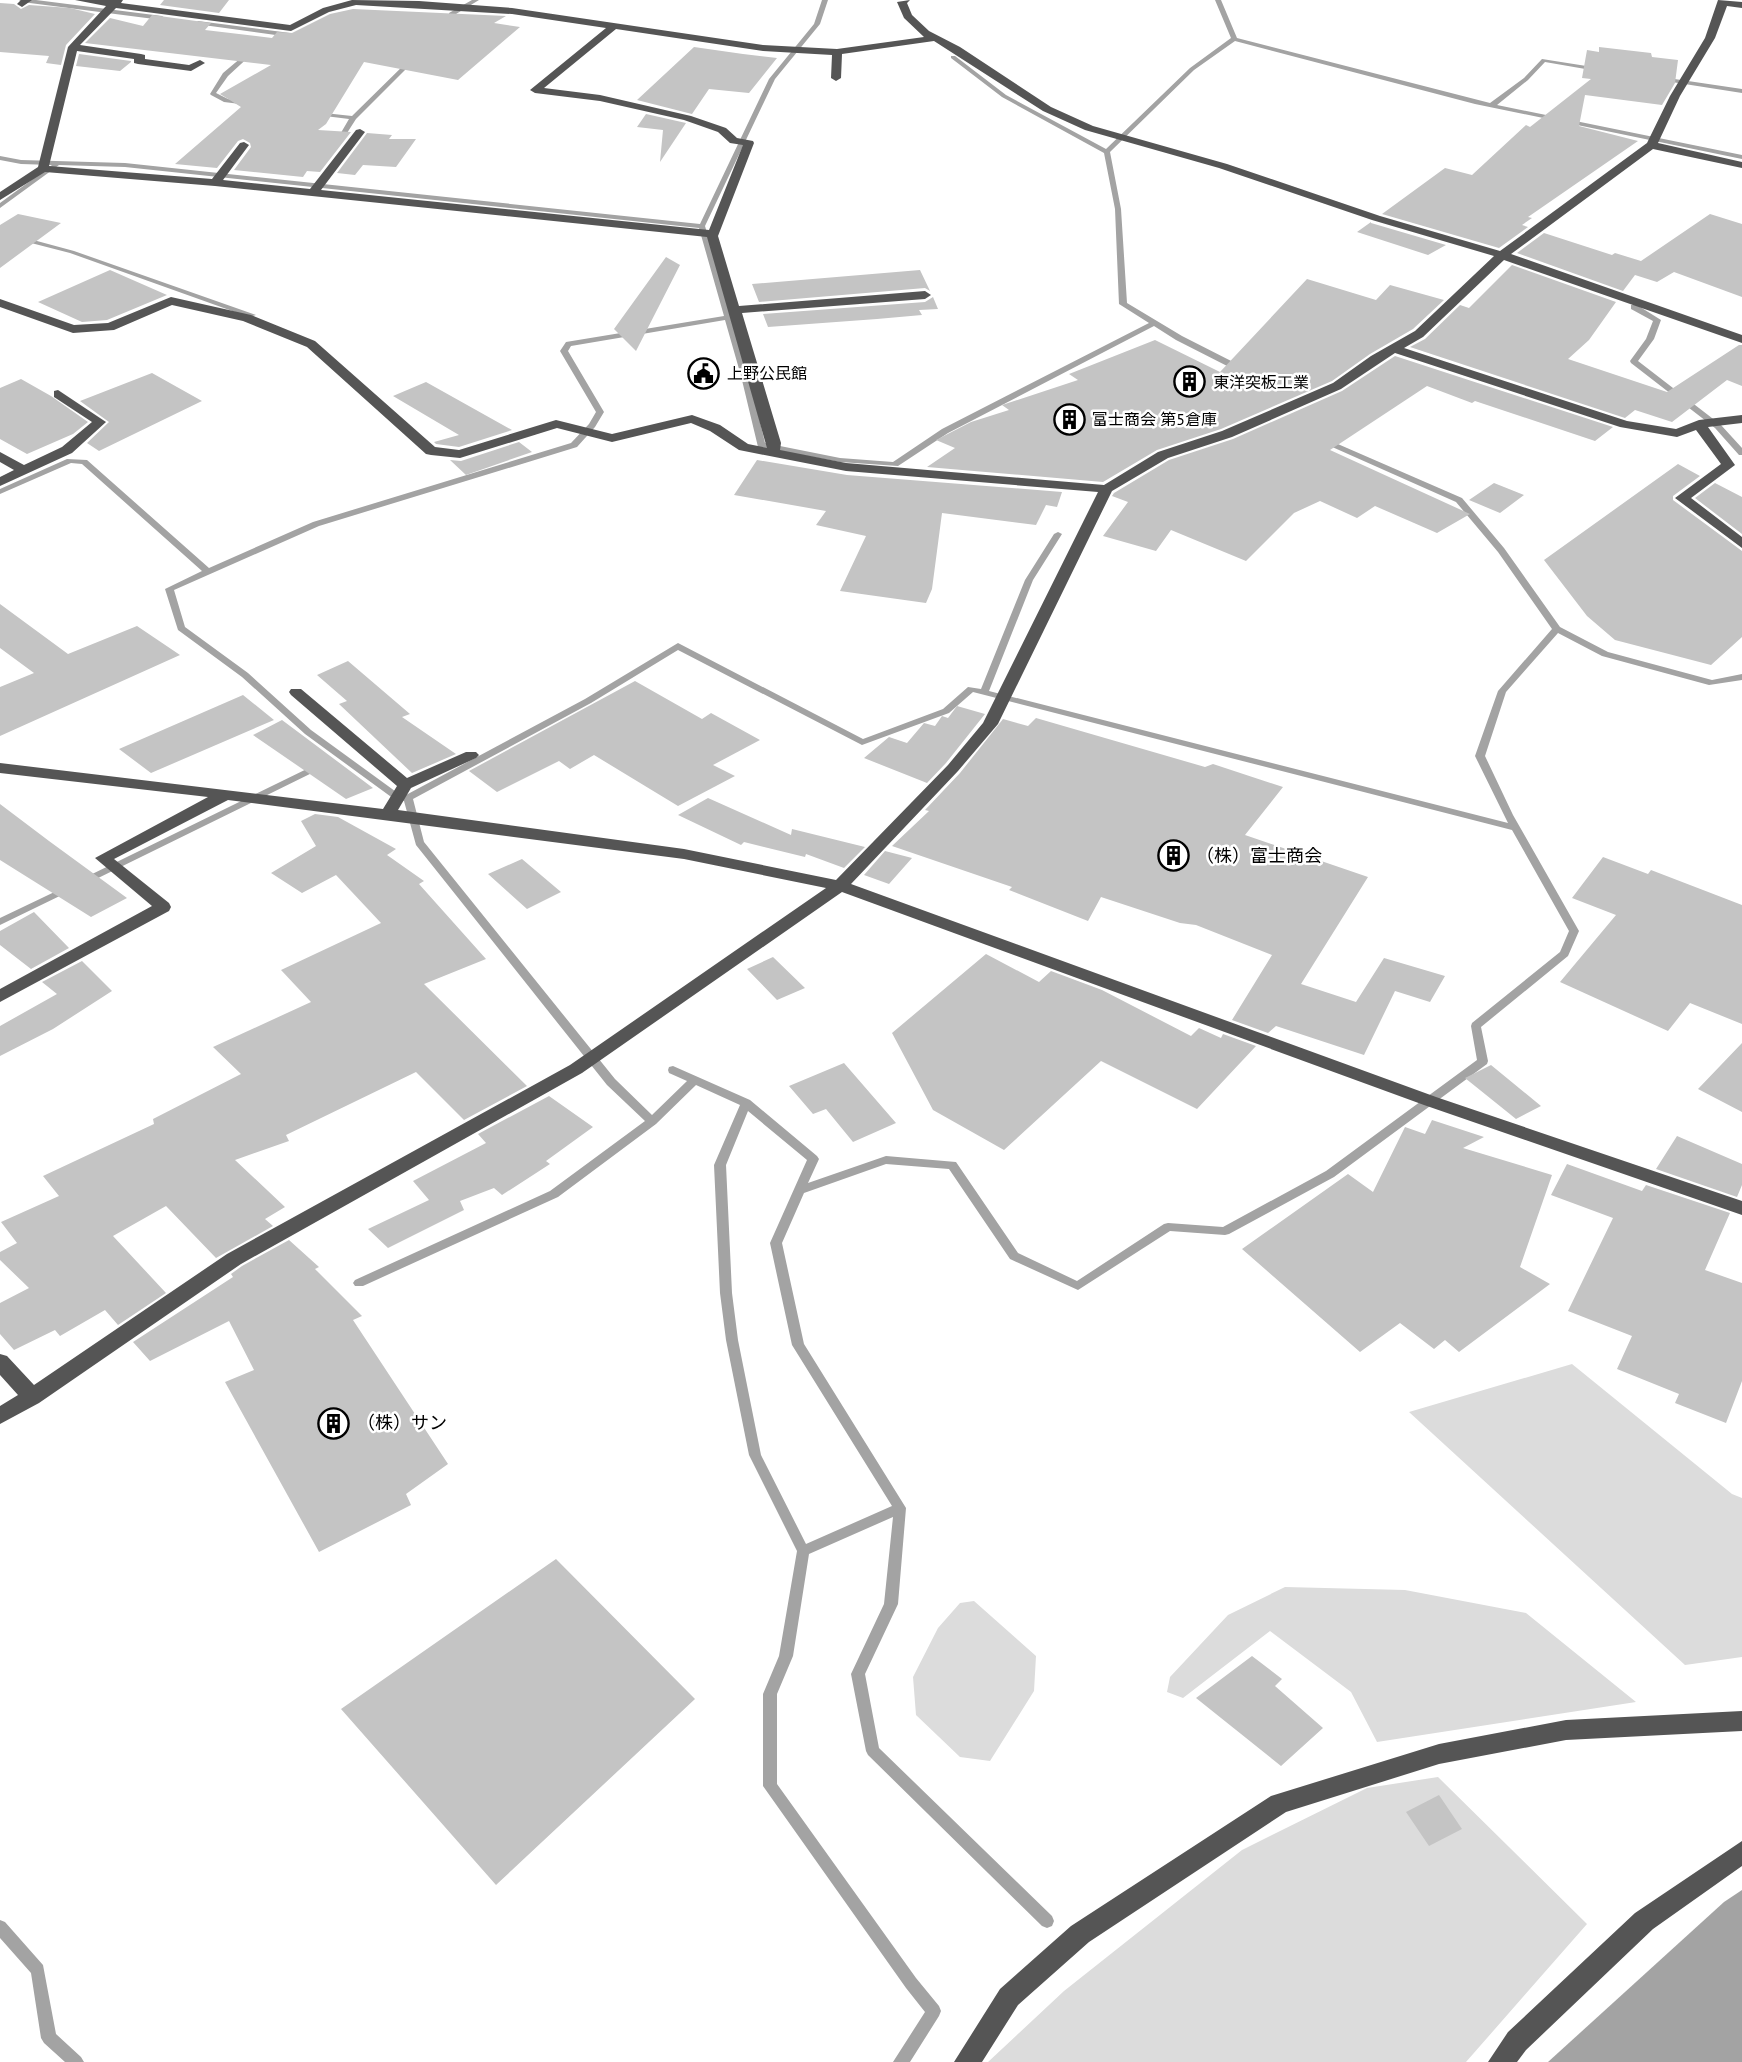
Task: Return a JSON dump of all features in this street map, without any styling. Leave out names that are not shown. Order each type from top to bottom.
[{"type":"street","points":[[80,0],[291,28],[326,10],[361,1],[512,11],[763,48],[837,52],[936,38]]},
{"type":"street","points":[[905,0],[902,2],[907,16],[925,33],[1047,109],[1089,128],[1223,166],[1376,218],[1502,254],[1742,339]]},
{"type":"street","points":[[0,1416],[234,1259],[576,1069],[839,886],[953,768],[990,724],[1106,489],[1163,454],[1227,434],[1337,386],[1375,359],[1419,334],[1502,254],[1655,141],[1684,82],[1701,56],[1723,2],[1742,5]]},
{"type":"street","points":[[47,166],[73,47],[112,6]]},
{"type":"street","points":[[613,27],[535,90],[600,98],[687,118],[722,130],[734,141],[749,143],[713,235],[774,447]]},
{"type":"street","points":[[73,47],[141,57],[138,61],[191,68],[201,63]]},
{"type":"street","points":[[836,78],[837,52]]},
{"type":"street","points":[[313,193],[360,132]]},
{"type":"street","points":[[1655,141],[1742,165]]},
{"type":"street","points":[[215,183],[244,145]]},
{"type":"street","points":[[0,197],[47,166],[713,235]]},
{"type":"street","points":[[735,310],[926,295]]},
{"type":"street","points":[[0,303],[73,329],[110,327],[171,301],[247,318],[311,344],[431,451],[460,454],[556,425],[612,438],[692,419],[715,428],[744,447],[774,447],[846,467],[1106,489]]},
{"type":"street","points":[[1395,349],[1625,424],[1676,433],[1699,424],[1742,419]]},
{"type":"street","points":[[0,482],[67,450],[100,422],[58,394]]},
{"type":"street","points":[[1699,424],[1728,465],[1682,498],[1742,544]]},
{"type":"street","points":[[0,456],[24,471]]},
{"type":"street","points":[[296,692],[397,797],[405,817],[684,854],[839,886],[1430,1101],[1742,1208]]},
{"type":"street","points":[[0,768],[223,796],[397,797],[471,755]]},
{"type":"street","points":[[0,996],[163,907],[103,858],[223,796]]},
{"type":"street","points":[[0,1362],[32,1397]]},
{"type":"street","points":[[967,2062],[1009,1997],[1080,1934],[1279,1803],[1438,1754],[1566,1730],[1742,1721]]},
{"type":"street","points":[[1502,2062],[1517,2041],[1644,1921],[1742,1852]]},
{"type":"shaded area","points":[[1572,1364],[1732,1494],[1742,1498],[1742,1657],[1685,1665],[1409,1412]]},
{"type":"shaded area","points":[[1285,1587],[1405,1590],[1526,1613],[1636,1702],[1377,1742],[1351,1692],[1270,1631],[1183,1698],[1167,1692],[1170,1677],[1228,1615]]},
{"type":"shaded area","points":[[974,1601],[1036,1656],[1034,1691],[990,1761],[960,1757],[916,1715],[913,1677],[938,1628],[960,1603]]},
{"type":"shaded area","points":[[1438,1777],[1587,1924],[1466,2062],[988,2062],[1064,1991],[1242,1850],[1367,1788]]},
{"type":"shaded area","points":[[1742,1890],[1742,2062],[1548,2062],[1724,1902]]},
{"type":"building","points":[[164,0],[229,0],[219,13],[160,5]]},
{"type":"building","points":[[0,3],[14,4],[21,9],[29,5],[70,8],[95,14],[66,45],[61,65],[46,63],[49,56],[0,52]]},
{"type":"building","points":[[353,9],[506,16],[494,23],[520,27],[458,80],[364,62],[326,124],[318,130],[351,132],[320,172],[307,171],[303,177],[234,170],[251,147],[250,143],[243,139],[238,141],[217,168],[175,164],[241,107],[220,94],[271,65],[85,43],[110,18],[143,26],[152,15],[211,23],[205,30],[272,38],[277,32],[292,33],[330,14]]},
{"type":"building","points":[[694,47],[777,58],[749,93],[709,89],[692,114],[637,100]]},
{"type":"building","points":[[1599,47],[1651,53],[1652,57],[1678,60],[1675,83],[1662,105],[1585,95],[1579,126],[1638,141],[1528,217],[1532,218],[1522,225],[1528,227],[1499,248],[1382,214],[1445,168],[1472,175],[1526,125],[1530,127],[1591,79],[1582,78],[1587,50],[1599,52]]},
{"type":"building","points":[[79,54],[131,62],[120,71],[76,66]]},
{"type":"building","points":[[646,114],[686,123],[660,162],[663,130],[637,127]]},
{"type":"building","points":[[367,133],[392,135],[389,139],[416,139],[396,167],[363,165],[355,175],[337,173]]},
{"type":"building","points":[[18,214],[61,223],[0,268],[0,225]]},
{"type":"building","points":[[1710,214],[1742,224],[1742,297],[1674,272],[1657,282],[1635,275],[1623,291],[1517,253],[1544,233],[1612,255],[1615,253],[1641,261]]},
{"type":"building","points":[[1371,222],[1446,245],[1428,255],[1357,232]]},
{"type":"building","points":[[666,257],[680,265],[636,351],[614,329]]},
{"type":"building","points":[[1512,265],[1616,302],[1589,340],[1568,359],[1667,392],[1742,345],[1742,386],[1727,380],[1672,422],[1635,410],[1625,418],[1410,347],[1425,339],[1460,305],[1469,308]]},
{"type":"building","points":[[110,270],[167,295],[107,320],[82,322],[38,302]]},
{"type":"building","points":[[920,270],[930,291],[925,288],[759,302],[752,284]]},
{"type":"building","points":[[1307,279],[1376,300],[1390,285],[1444,300],[1413,329],[1370,354],[1332,381],[1221,429],[1157,450],[1103,482],[927,467],[955,448],[936,440],[971,422],[1009,410],[1002,405],[1078,380],[1069,374],[1155,340],[1220,372]]},
{"type":"building","points":[[933,297],[938,309],[919,310],[922,315],[768,327],[763,314],[925,302]]},
{"type":"building","points":[[1395,356],[1613,427],[1595,441],[1475,401],[1472,403],[1427,386],[1330,450],[1470,514],[1437,533],[1375,506],[1357,518],[1320,501],[1294,513],[1246,561],[1171,530],[1156,551],[1103,536],[1128,502],[1112,496],[1114,493],[1169,460],[1233,439],[1342,391]]},
{"type":"building","points":[[152,373],[202,401],[99,451],[87,443],[109,422],[80,401]]},
{"type":"building","points":[[21,379],[88,422],[73,434],[27,454],[0,439],[0,388]]},
{"type":"building","points":[[426,382],[512,430],[459,447],[436,444],[434,442],[459,435],[393,396]]},
{"type":"building","points":[[519,442],[532,452],[466,475],[450,460],[461,461]]},
{"type":"building","points":[[757,460],[847,475],[1062,492],[1057,507],[1046,505],[1036,525],[942,513],[932,589],[926,603],[840,591],[866,536],[816,525],[826,511],[734,495]]},
{"type":"building","points":[[1678,464],[1700,476],[1673,496],[1673,500],[1742,551],[1742,637],[1711,665],[1615,640],[1587,616],[1544,560]]},
{"type":"building","points":[[1494,483],[1524,495],[1500,513],[1469,500]]},
{"type":"building","points":[[1715,483],[1742,497],[1742,534],[1695,498]]},
{"type":"building","points":[[0,604],[68,654],[137,626],[180,655],[0,736],[0,687],[34,673],[0,648]]},
{"type":"building","points":[[348,661],[410,714],[402,717],[456,754],[412,773],[339,704],[347,701],[317,675]]},
{"type":"building","points":[[635,681],[702,719],[711,713],[760,740],[713,765],[735,776],[678,806],[594,755],[570,769],[559,761],[497,792],[469,771]]},
{"type":"building","points":[[243,695],[274,720],[151,773],[119,749]]},
{"type":"building","points":[[957,706],[985,714],[927,783],[864,758],[889,737],[907,743],[924,723],[935,726],[942,716],[948,718]]},
{"type":"building","points":[[1036,718],[1205,767],[1213,764],[1283,787],[1245,835],[1368,877],[1301,984],[1356,1002],[1384,958],[1445,976],[1430,1002],[1395,991],[1364,1055],[1276,1026],[1268,1033],[1232,1020],[1272,955],[1196,925],[1180,923],[1101,897],[1088,921],[1009,890],[1012,887],[892,846],[929,811],[925,810],[960,773],[1003,719],[1028,726]]},
{"type":"building","points":[[282,720],[373,788],[346,799],[253,735]]},
{"type":"building","points":[[708,798],[791,835],[792,829],[865,847],[844,868],[806,854],[805,857],[744,842],[741,845],[678,815]]},
{"type":"building","points":[[0,804],[127,898],[91,917],[0,860]]},
{"type":"building","points":[[315,814],[338,817],[396,849],[387,855],[424,881],[419,884],[486,959],[424,984],[527,1086],[464,1120],[416,1072],[286,1135],[289,1141],[235,1160],[285,1207],[265,1219],[273,1226],[216,1258],[166,1206],[113,1236],[166,1293],[118,1325],[105,1310],[60,1336],[55,1330],[14,1350],[0,1334],[0,1303],[29,1288],[0,1260],[0,1252],[17,1243],[1,1222],[59,1196],[43,1176],[154,1124],[153,1119],[241,1074],[213,1047],[311,1002],[281,970],[381,923],[336,875],[302,893],[271,873],[316,846],[301,821]]},
{"type":"building","points":[[885,851],[912,858],[889,884],[864,875]]},
{"type":"building","points":[[1603,857],[1648,874],[1651,870],[1742,905],[1742,1024],[1690,1003],[1668,1031],[1560,982],[1616,915],[1572,898]]},
{"type":"building","points":[[522,859],[561,892],[527,909],[488,874]]},
{"type":"building","points":[[34,912],[69,948],[31,969],[0,945],[0,931]]},
{"type":"building","points":[[986,954],[1039,982],[1051,971],[1102,990],[1191,1036],[1199,1028],[1221,1038],[1223,1034],[1256,1046],[1197,1109],[1101,1061],[1004,1150],[933,1110],[892,1033]]},
{"type":"building","points":[[773,957],[805,988],[777,1000],[747,969]]},
{"type":"building","points":[[82,961],[112,991],[53,1029],[0,1056],[0,1026],[57,994],[42,982]]},
{"type":"building","points":[[1742,1043],[1742,1112],[1698,1089]]},
{"type":"building","points":[[844,1063],[896,1123],[853,1142],[826,1109],[813,1114],[789,1086]]},
{"type":"building","points":[[1491,1065],[1541,1106],[1516,1119],[1465,1078]]},
{"type":"building","points":[[549,1096],[593,1127],[546,1161],[550,1164],[502,1195],[494,1188],[460,1201],[464,1210],[388,1248],[368,1229],[429,1200],[413,1181],[486,1143],[478,1134]]},
{"type":"building","points":[[1432,1120],[1484,1137],[1463,1148],[1552,1175],[1520,1267],[1550,1284],[1459,1352],[1445,1340],[1434,1349],[1400,1323],[1360,1352],[1242,1249],[1348,1174],[1373,1192],[1405,1127],[1425,1134]]},
{"type":"building","points":[[1677,1136],[1742,1164],[1742,1185],[1737,1197],[1656,1169]]},
{"type":"building","points":[[1567,1164],[1642,1191],[1646,1185],[1730,1213],[1705,1270],[1742,1283],[1742,1381],[1726,1423],[1675,1403],[1679,1394],[1617,1369],[1632,1336],[1568,1311],[1613,1218],[1551,1195]]},
{"type":"building","name":"（株）サン","points":[[289,1240],[319,1267],[315,1269],[362,1316],[353,1320],[448,1464],[406,1494],[411,1505],[319,1552],[225,1382],[254,1370],[229,1321],[150,1361],[133,1342],[233,1277],[231,1274],[242,1266]]},
{"type":"building","points":[[556,1559],[695,1699],[496,1885],[341,1709]]},
{"type":"building","points":[[1252,1656],[1282,1679],[1275,1686],[1323,1728],[1281,1766],[1196,1698]]},
{"type":"building","points":[[1439,1795],[1462,1829],[1429,1846],[1406,1812]]},
{"type":"waterway","points":[[22,0],[162,18]]},
{"type":"waterway","points":[[454,19],[457,16],[451,14],[476,0]]},
{"type":"waterway","points":[[702,226],[772,79],[817,24],[825,0]]},
{"type":"waterway","points":[[1218,0],[1234,39]]},
{"type":"waterway","points":[[198,23],[290,35]]},
{"type":"waterway","points":[[1107,152],[1192,69],[1234,39]]},
{"type":"waterway","points":[[1234,39],[1475,102],[1742,157]]},
{"type":"waterway","points":[[246,104],[226,101],[213,94],[225,75],[250,53]]},
{"type":"waterway","points":[[953,57],[1004,96],[1107,152]]},
{"type":"waterway","points":[[353,118],[413,59]]},
{"type":"waterway","points":[[1492,105],[1526,79],[1544,60],[1597,69]]},
{"type":"waterway","points":[[1661,79],[1742,91]]},
{"type":"waterway","points":[[317,113],[353,118]]},
{"type":"waterway","points":[[338,143],[353,118]]},
{"type":"waterway","points":[[1107,152],[1118,209],[1123,304],[1179,338],[1238,368]]},
{"type":"waterway","points":[[0,158],[21,162],[125,165],[702,226]]},
{"type":"waterway","points":[[0,206],[56,165]]},
{"type":"waterway","points":[[702,226],[745,376],[761,445],[840,460],[895,464],[945,431],[1154,323]]},
{"type":"waterway","points":[[0,233],[72,252],[252,315]]},
{"type":"waterway","points":[[1634,307],[1657,320],[1650,339],[1634,361],[1704,415],[1731,439],[1742,453]]},
{"type":"waterway","points":[[208,572],[316,524],[574,445],[600,412],[564,351],[569,344],[727,318]]},
{"type":"waterway","points":[[1324,440],[1459,500],[1501,550],[1557,629]]},
{"type":"waterway","points":[[0,492],[70,461],[84,462],[208,572]]},
{"type":"waterway","points":[[984,692],[1029,580],[1058,534]]},
{"type":"waterway","points":[[208,572],[169,589],[181,628],[245,675],[308,732],[397,797],[408,798]]},
{"type":"waterway","points":[[799,1190],[886,1160],[952,1165],[1014,1256],[1078,1286],[1168,1227],[1225,1231],[1330,1174],[1483,1061],[1476,1026],[1564,954],[1574,931],[1508,815],[1480,756],[1502,691],[1557,629]]},
{"type":"waterway","points":[[1557,629],[1605,654],[1712,683],[1742,677]]},
{"type":"waterway","points":[[408,798],[588,701],[678,646],[862,742],[946,711],[971,689],[1515,828]]},
{"type":"waterway","points":[[85,881],[319,766]]},
{"type":"waterway","points":[[408,798],[419,843],[611,1082],[652,1121]]},
{"type":"waterway","points":[[0,922],[67,889]]},
{"type":"waterway","points":[[673,1070],[746,1103]]},
{"type":"waterway","points":[[652,1121],[694,1080]]},
{"type":"waterway","points":[[746,1103],[813,1159],[799,1190]]},
{"type":"waterway","points":[[746,1103],[720,1165],[726,1293],[732,1340],[755,1455],[803,1551]]},
{"type":"waterway","points":[[359,1283],[554,1194],[652,1121]]},
{"type":"waterway","points":[[799,1190],[776,1243],[798,1345],[900,1508]]},
{"type":"waterway","points":[[803,1551],[900,1508]]},
{"type":"waterway","points":[[900,1508],[891,1604],[858,1674],[873,1751],[1047,1921]]},
{"type":"waterway","points":[[803,1551],[786,1656],[770,1694],[770,1786],[934,2011],[901,2062]]},
{"type":"waterway","points":[[0,1927],[38,1970],[49,2038],[76,2062]]},
{"type":"place","name":"上野公民館","points":[[704,373]]},
{"type":"place","name":"東洋突板工業","points":[[1190,382]]},
{"type":"place","name":"富士商会 第5倉庫","points":[[1069,419]]},
{"type":"place","name":"（株）富士商会","points":[[1173,856]]},
{"type":"place","name":"（株）サン","points":[[334,1423]]}]
